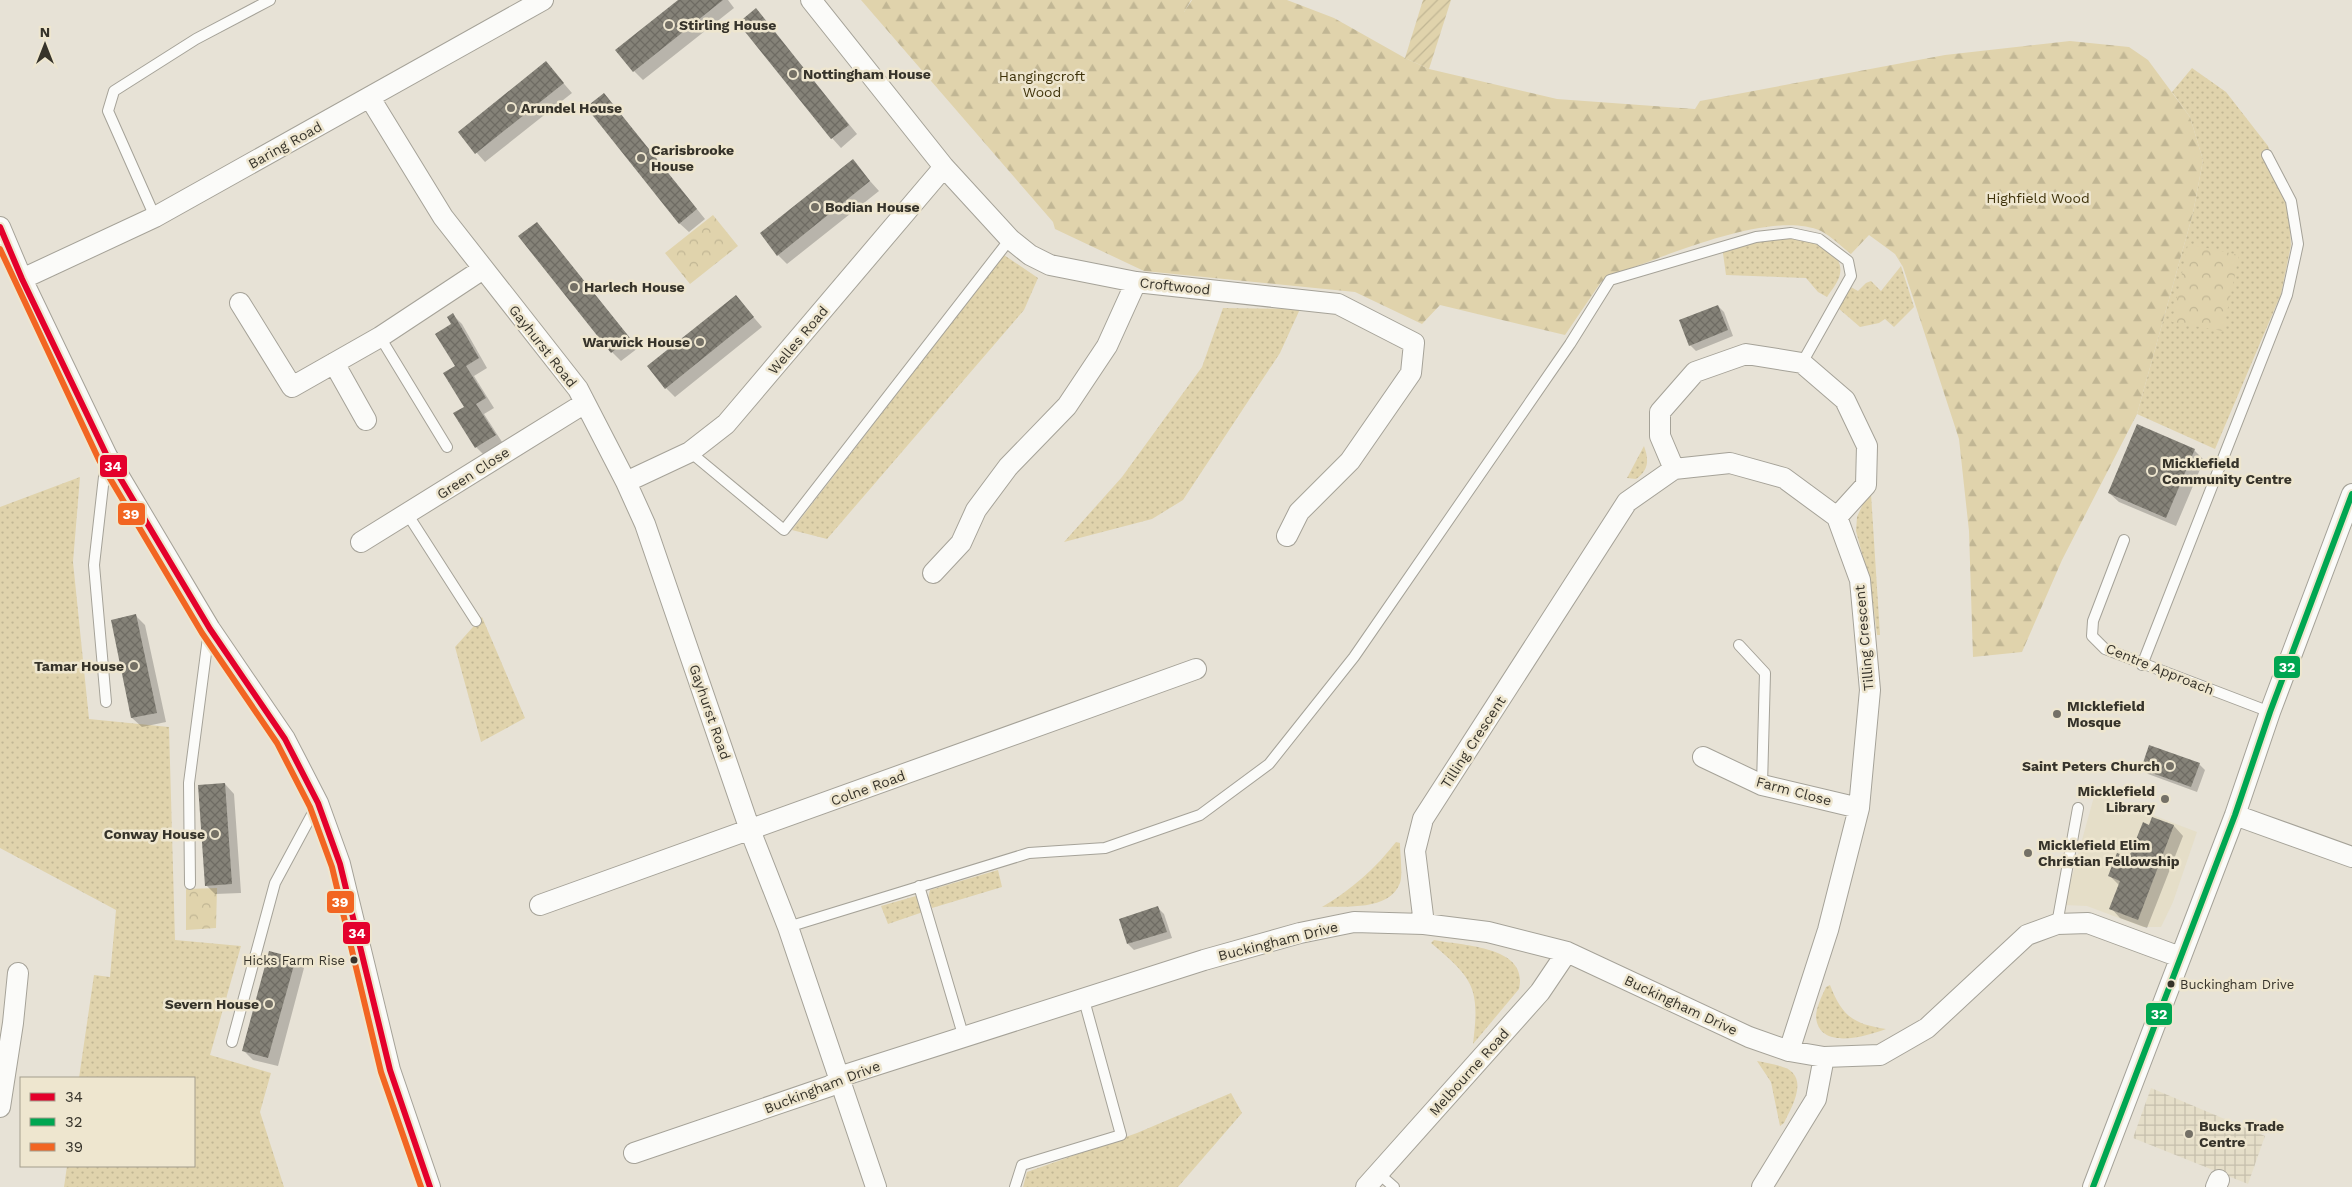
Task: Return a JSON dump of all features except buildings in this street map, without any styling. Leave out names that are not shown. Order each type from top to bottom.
[{"type":"street","name":"Baring Road","points":[[22,279],[154,217],[543,0]]},
{"type":"street","name":"Croftwood","points":[[811,0],[944,167],[1010,240],[1030,255],[1050,264],[1136,282],[1338,304],[1414,343],[1410,373],[1350,461],[1299,512],[1287,536]]},
{"type":"street","name":"Gayhurst Road","points":[[370,98],[443,217],[578,389],[626,482],[645,524],[750,830],[788,927],[876,1187]]},
{"type":"street","name":"Welles Road","points":[[626,482],[690,452],[726,424],[944,167]]},
{"type":"street","points":[[0,227],[22,279],[107,456],[210,629],[285,739],[318,803],[340,864],[390,1070],[430,1187]]},
{"type":"street","points":[[240,303],[292,387],[380,337],[483,269]]},
{"type":"street","points":[[933,573],[960,543],[976,510],[1008,467],[1067,406],[1107,346],[1136,282]]},
{"type":"street","points":[[1674,469],[1660,436],[1660,412],[1695,372],[1746,354],[1802,364],[1845,400],[1867,446],[1866,485],[1837,517]]},
{"type":"street","points":[[334,364],[366,420]]},
{"type":"street","name":"Green Close","points":[[361,542],[408,515],[585,403]]},
{"type":"street","name":"Tilling Crescent","points":[[1424,924],[1415,851],[1423,819],[1627,502],[1674,469],[1730,464],[1784,478],[1837,517],[1860,580],[1870,690],[1859,808],[1828,930],[1789,1051]]},
{"type":"street","points":[[2093,1187],[2235,815],[2270,712],[2352,494]]},
{"type":"street","name":"Colne Road","points":[[540,905],[1196,669]]},
{"type":"street","name":"Farm Close","points":[[1703,757],[1762,785],[1859,808]]},
{"type":"street","points":[[2235,815],[2352,858]]},
{"type":"street","name":"Buckingham Drive","points":[[634,1153],[830,1086],[845,1075],[1204,960],[1300,934],[1354,922],[1424,924],[1488,932],[1567,952],[1749,1037],[1789,1051],[1824,1057],[1880,1055],[1919,1033],[1927,1028],[2027,935],[2057,924],[2088,923],[2180,957]]},
{"type":"street","name":"Melbourne Road","points":[[1372,1180],[1540,992],[1567,952]]},
{"type":"street","points":[[0,1107],[14,1023],[18,973]]},
{"type":"street","points":[[1762,1187],[1816,1100],[1824,1057]]},
{"type":"lane","points":[[154,217],[108,111],[114,91],[196,38],[270,0]]},
{"type":"lane","points":[[2142,665],[2286,295],[2298,244],[2291,201],[2267,155]]},
{"type":"lane","points":[[788,927],[918,886],[1029,854],[1105,848],[1200,815],[1269,764],[1354,657],[1570,344],[1610,280],[1756,237],[1791,233],[1819,239],[1848,261],[1851,276],[1802,364]]},
{"type":"lane","points":[[690,452],[784,530],[1010,240]]},
{"type":"lane","points":[[380,337],[447,447]]},
{"type":"lane","points":[[106,702],[94,565],[107,456]]},
{"type":"lane","points":[[408,515],[476,621]]},
{"type":"lane","name":"Centre Approach","points":[[2124,540],[2093,621],[2092,636],[2104,649],[2270,712]]},
{"type":"lane","points":[[190,884],[189,783],[210,629]]},
{"type":"lane","points":[[1739,645],[1765,672],[1762,785]]},
{"type":"lane","points":[[232,1042],[274,883],[318,803]]},
{"type":"lane","points":[[2057,924],[2078,808]]},
{"type":"lane","points":[[918,886],[964,1038]]},
{"type":"lane","points":[[1015,1187],[1022,1165],[1121,1135],[1084,1000]]},
{"type":"lane","points":[[1372,1180],[1394,1187]]},
{"type":"shaded area","points":[[2095,793],[2197,832],[2173,902],[2161,927],[2143,927],[2087,906],[2064,905]]},
{"type":"shaded area","points":[[2151,1088],[2265,1136],[2248,1184],[2133,1138]]},
{"type":"green space","name":"Highfield Wood","points":[[861,0],[1191,0],[1184,12],[1192,0],[1287,0],[1334,18],[1405,58],[1429,69],[1557,99],[1695,109],[1700,101],[1945,55],[2070,41],[2129,47],[2148,60],[2190,117],[2203,160],[2193,213],[2137,414],[2062,560],[2022,652],[1973,657],[1969,531],[1959,439],[1903,267],[1895,254],[1869,235],[1851,254],[1821,231],[1800,226],[1774,226],[1747,230],[1689,247],[1614,274],[1601,282],[1565,335],[1440,305],[1422,324],[1355,292],[1144,271],[1055,229],[1053,222]]},
{"type":"green space","points":[[1423,0],[1451,0],[1429,69],[1405,58]]},
{"type":"green space","points":[[2192,68],[2226,92],[2268,146],[2288,204],[2291,245],[2281,294],[2215,449],[2137,414],[2193,213],[2203,160],[2190,117],[2172,92]]},
{"type":"green space","points":[[713,215],[738,246],[690,284],[665,253]]},
{"type":"green space","points":[[1789,236],[1823,247],[1837,258],[1840,265],[1840,274],[1837,283],[1827,297],[1818,292],[1806,278],[1726,275],[1722,246]]},
{"type":"green space","points":[[2188,244],[2239,255],[2223,331],[2172,322]]},
{"type":"green space","points":[[1004,255],[1038,278],[1024,310],[827,539],[792,530]]},
{"type":"green space","points":[[1901,266],[1914,307],[1894,327],[1885,319],[1879,323],[1860,327],[1838,308],[1849,286],[1858,291],[1871,281],[1881,291]]},
{"type":"green space","points":[[1223,308],[1300,309],[1280,353],[1183,500],[1152,519],[1064,542],[1122,477],[1202,367]]},
{"type":"green space","points":[[1644,446],[1647,456],[1646,468],[1636,479],[1627,478]]},
{"type":"green space","points":[[80,477],[73,562],[89,719],[169,727],[175,940],[241,946],[210,1055],[271,1073],[260,1112],[284,1187],[64,1187],[67,1167],[195,1167],[195,1077],[79,1077],[94,975],[110,977],[116,910],[0,848],[0,507]]},
{"type":"green space","points":[[1871,494],[1880,635],[1877,635],[1871,587],[1856,531],[1857,517],[1866,497]]},
{"type":"green space","points":[[482,617],[525,718],[481,742],[455,647]]},
{"type":"green space","points":[[1396,842],[1400,843],[1401,875],[1400,883],[1395,892],[1377,903],[1322,907],[1362,878]]},
{"type":"green space","points":[[998,870],[1002,887],[932,908],[928,898],[930,890]]},
{"type":"green space","points":[[217,888],[216,928],[186,930],[186,889]]},
{"type":"green space","points":[[916,896],[923,912],[888,924],[881,906]]},
{"type":"green space","points":[[1434,940],[1492,951],[1504,956],[1514,964],[1519,975],[1519,989],[1473,1044],[1475,1010],[1471,986],[1457,966],[1431,943]]},
{"type":"green space","points":[[1830,985],[1839,1004],[1850,1017],[1865,1024],[1886,1029],[1867,1035],[1845,1038],[1834,1038],[1826,1034],[1819,1028],[1816,1013],[1826,987]]},
{"type":"green space","points":[[1757,1061],[1788,1069],[1797,1080],[1794,1102],[1784,1123],[1780,1126],[1771,1082]]},
{"type":"green space","points":[[1231,1093],[1242,1113],[1178,1187],[1023,1187],[1027,1172],[1137,1133]]},
{"type":"transit line","name":"34","points":[[0,227],[22,279],[107,456],[210,629],[285,739],[318,803],[340,864],[390,1070],[430,1187]]},
{"type":"transit line","name":"39","points":[[0,249],[99,460],[202,633],[277,743],[310,807],[332,867],[381,1072],[421,1187]]},
{"type":"transit line","name":"32","points":[[2093,1187],[2235,815],[2270,712],[2352,494]]},
{"type":"place","name":"Stirling House","points":[[669,25]]},
{"type":"place","name":"Nottingham House","points":[[793,74]]},
{"type":"place","name":"Arundel House","points":[[511,108]]},
{"type":"place","name":"Carisbrooke House","points":[[641,158]]},
{"type":"place","name":"Bodian House","points":[[815,207]]},
{"type":"place","name":"Harlech House","points":[[574,287]]},
{"type":"place","name":"Warwick House","points":[[700,342]]},
{"type":"place","name":"Micklefield Community Centre","points":[[2152,471]]},
{"type":"place","name":"Tamar House","points":[[134,666]]},
{"type":"place","name":"MIcklefield Mosque","points":[[2057,714]]},
{"type":"place","name":"Saint Peters Church","points":[[2170,766]]},
{"type":"place","name":"Micklefield Library","points":[[2165,799]]},
{"type":"place","name":"Conway House","points":[[215,834]]},
{"type":"place","name":"Micklefield Elim Christian Fellowship","points":[[2028,853]]},
{"type":"place","name":"Hicks Farm Rise","points":[[354,960]]},
{"type":"place","name":"Buckingham Drive","points":[[2171,984]]},
{"type":"place","name":"Severn House","points":[[269,1004]]},
{"type":"place","name":"Bucks Trade Centre","points":[[2189,1134]]},
{"type":"park label","name":"Hangingcroft Wood","points":[[1042,84]]}]
